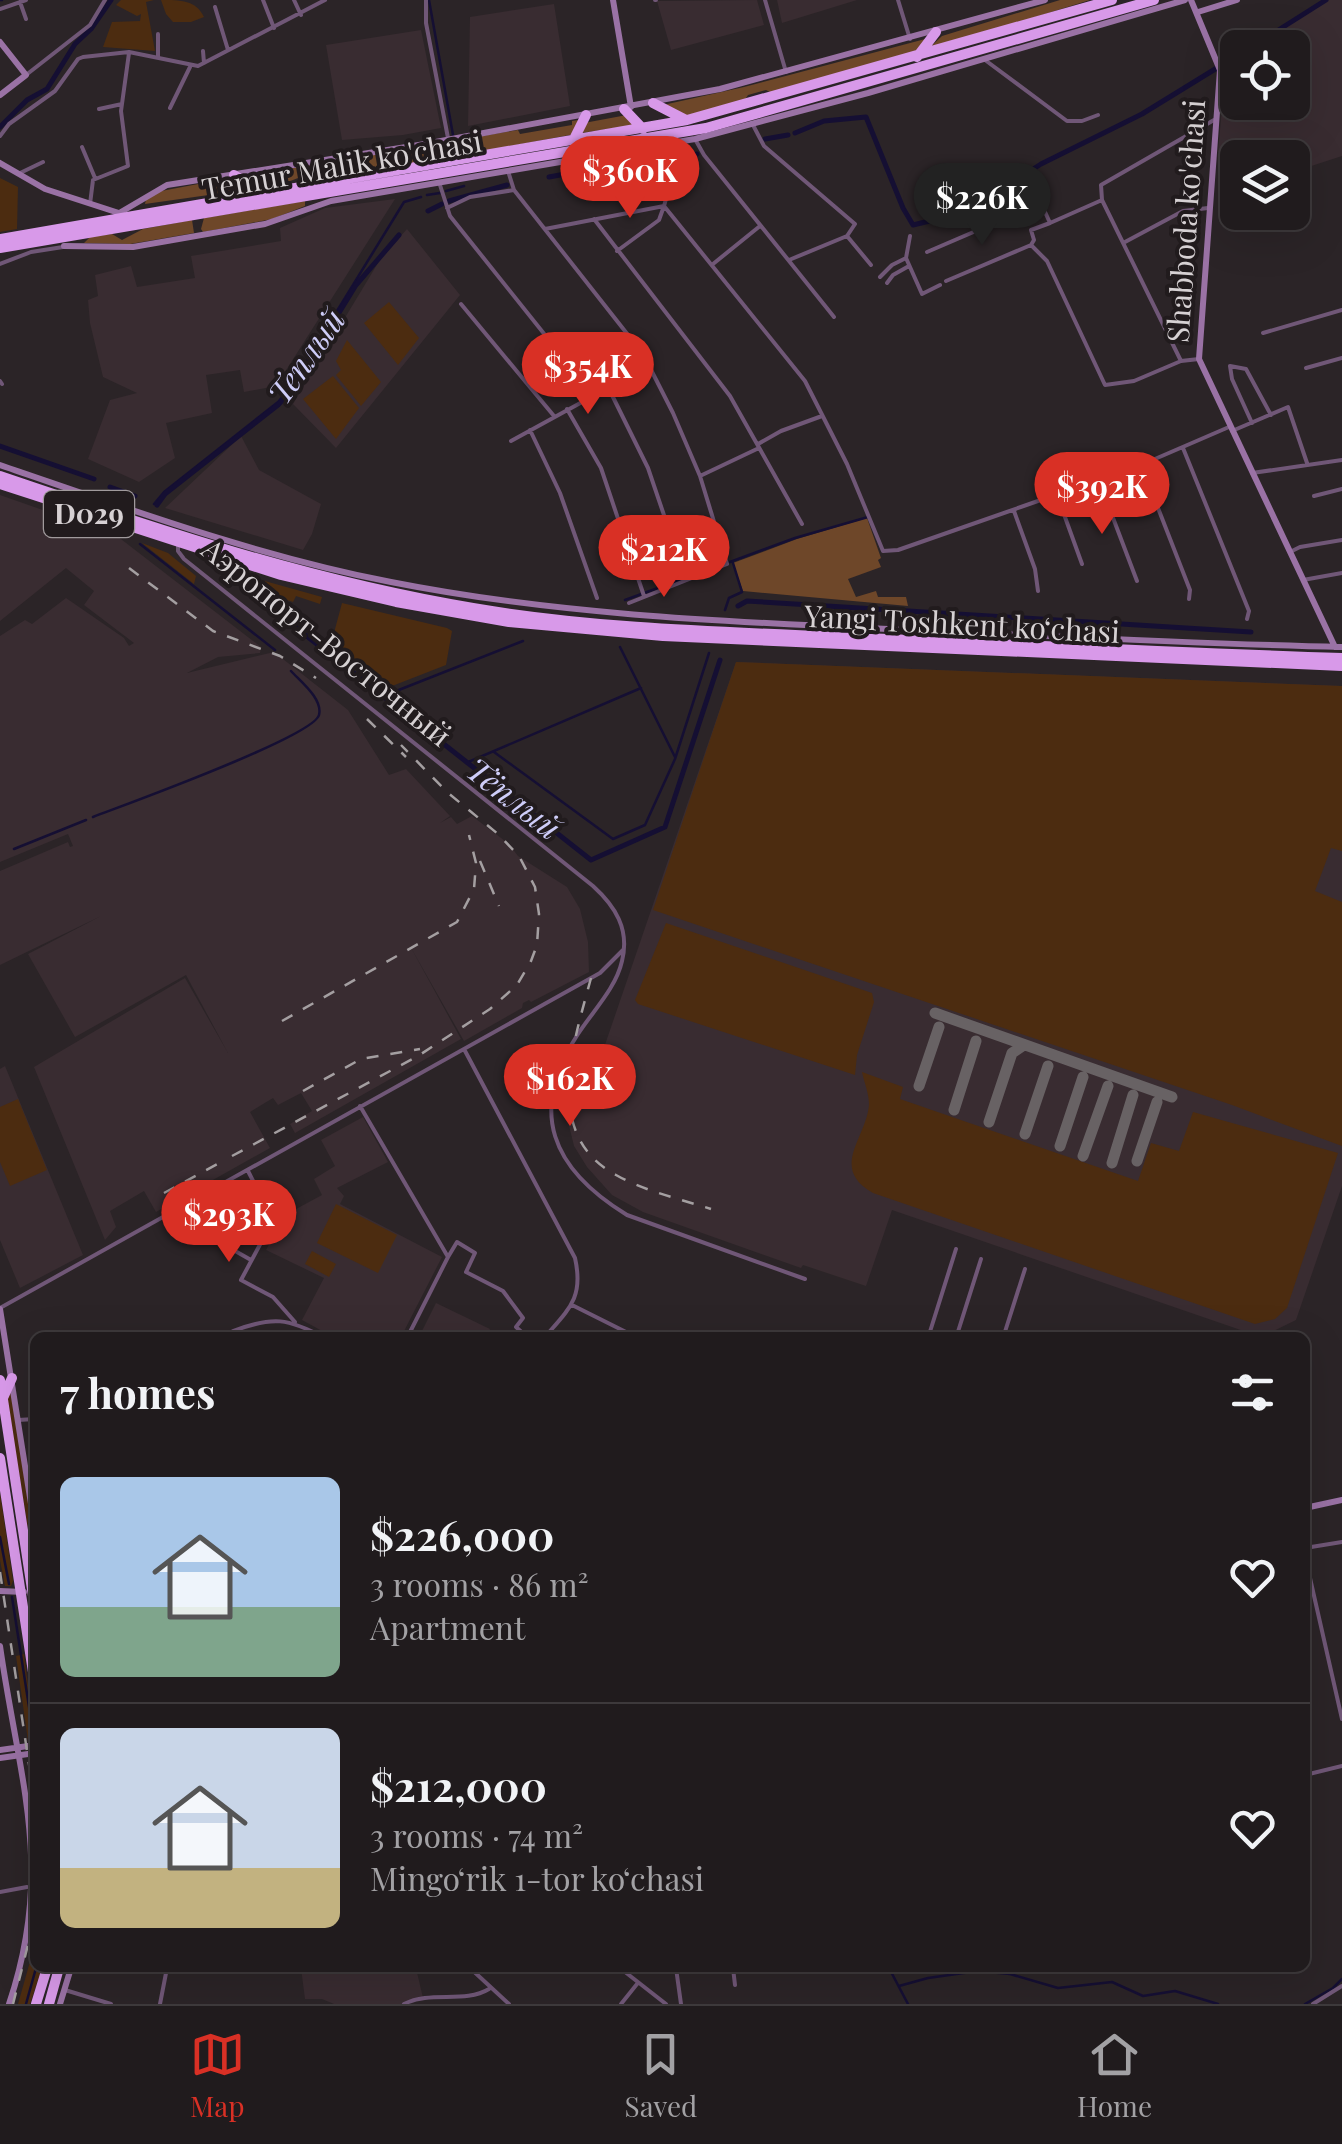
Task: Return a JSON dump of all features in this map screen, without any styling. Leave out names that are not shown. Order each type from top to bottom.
[{"type":"highway","name":"Temur Malik ko'chasi","points":[[0,248],[122,219],[378,189],[706,128],[917,57],[1112,0]]},
{"type":"highway","name":"Temur Malik ko'chasi","points":[[0,239],[778,103],[1154,0]]},
{"type":"highway","points":[[1084,20],[1100,25]]},
{"type":"highway","points":[[917,57],[936,32]]},
{"type":"highway","points":[[1004,52],[1024,38]]},
{"type":"highway","points":[[653,103],[687,120]]},
{"type":"highway","points":[[628,108],[643,129]]},
{"type":"highway","points":[[573,141],[586,115]]},
{"type":"highway","points":[[234,175],[260,192]]},
{"type":"highway","points":[[309,184],[315,189],[313,196]]},
{"type":"highway","points":[[44,240],[64,246]]},
{"type":"highway","name":"Yangi Toshkent ko‘chasi","points":[[0,476],[194,541],[311,575],[457,606],[558,620],[762,633],[1340,655]]},
{"type":"highway","points":[[14,481],[43,480]]},
{"type":"highway","name":"Yangi Toshkent ko‘chasi","points":[[0,484],[178,544],[367,596],[543,626],[682,637],[1340,655]]},
{"type":"highway","points":[[6,1379],[3,1399],[29,1592]]},
{"type":"highway","points":[[0,1458],[29,1592]]},
{"type":"highway","points":[[36,2004],[46,1972]]},
{"type":"highway","points":[[49,2004],[58,1972]]},
{"type":"street","points":[[0,94],[90,25],[105,0]]},
{"type":"street","points":[[263,0],[274,28]]},
{"type":"street","points":[[294,0],[301,14]]},
{"type":"street","points":[[309,0],[313,8]]},
{"type":"street","points":[[0,136],[8,124],[55,90],[78,59],[102,52],[129,52],[190,66],[204,63],[325,0]]},
{"type":"street","points":[[426,0],[426,23],[448,140]]},
{"type":"street","points":[[613,0],[628,108]]},
{"type":"street","points":[[766,0],[786,72]]},
{"type":"street","points":[[898,0],[910,39]]},
{"type":"street","points":[[0,163],[45,188],[122,219],[167,185],[653,103],[786,72],[936,32],[1022,3],[1044,0]]},
{"type":"street","points":[[0,264],[31,252],[64,246],[132,247],[265,224],[316,204],[378,189],[695,139],[1188,0]]},
{"type":"street","name":"Shabboda ko'chasi","points":[[1188,0],[1198,12],[1220,66],[1199,359],[1340,655]]},
{"type":"street","points":[[0,10],[23,1],[26,19]]},
{"type":"street","points":[[1198,12],[1234,1]]},
{"type":"street","points":[[215,7],[228,50]]},
{"type":"street","points":[[158,34],[158,56]]},
{"type":"street","points":[[0,42],[26,75]]},
{"type":"street","points":[[203,51],[204,63]]},
{"type":"street","points":[[96,178],[128,166],[122,104],[129,52]]},
{"type":"street","points":[[984,58],[1067,121],[1098,115]]},
{"type":"street","points":[[170,108],[190,66]]},
{"type":"street","points":[[99,108],[122,104]]},
{"type":"street","points":[[1181,361],[1102,200],[1102,184],[1214,120]]},
{"type":"street","points":[[754,125],[764,146],[855,224],[847,236],[789,260]]},
{"type":"street","points":[[695,139],[834,317]]},
{"type":"street","points":[[617,251],[660,220],[677,161],[674,143]]},
{"type":"street","points":[[82,147],[96,178],[90,204]]},
{"type":"street","points":[[18,174],[43,162]]},
{"type":"street","points":[[508,171],[514,190],[642,354],[700,476],[726,563],[629,603]]},
{"type":"street","points":[[439,182],[447,208],[593,395]]},
{"type":"street","points":[[447,208],[470,197],[514,190]]},
{"type":"street","points":[[946,281],[1031,245],[1031,230],[1102,200]]},
{"type":"street","points":[[927,252],[1041,202],[1050,223]]},
{"type":"street","points":[[545,229],[664,206]]},
{"type":"street","points":[[664,206],[799,372],[847,464],[883,551],[898,550],[1014,511],[1288,408],[1307,464]]},
{"type":"street","points":[[1125,242],[1184,211],[1208,208]]},
{"type":"street","points":[[594,220],[730,396],[802,524]]},
{"type":"street","points":[[712,264],[760,226]]},
{"type":"street","points":[[847,236],[872,265]]},
{"type":"street","points":[[910,236],[906,258],[922,294],[940,285]]},
{"type":"street","points":[[1031,245],[1047,261],[1105,385],[1134,381],[1181,361],[1199,359]]},
{"type":"street","points":[[880,277],[906,258]]},
{"type":"street","points":[[887,283],[909,266]]},
{"type":"street","points":[[461,304],[554,416]]},
{"type":"street","points":[[1263,333],[1342,310]]},
{"type":"street","points":[[1306,368],[1342,358]]},
{"type":"street","points":[[511,441],[648,366]]},
{"type":"street","points":[[1252,423],[1230,366],[1246,369],[1271,414]]},
{"type":"street","points":[[608,388],[648,468],[685,578]]},
{"type":"street","points":[[568,409],[601,468],[643,594]]},
{"type":"street","points":[[700,476],[781,431],[822,416]]},
{"type":"street","points":[[530,430],[560,493],[597,598]]},
{"type":"street","points":[[1183,448],[1249,611],[1247,618]]},
{"type":"street","points":[[1252,472],[1342,460]]},
{"type":"street","points":[[0,465],[208,536],[308,564],[532,607],[646,618],[1340,655]]},
{"type":"street","points":[[1142,465],[1190,590],[1189,598]]},
{"type":"street","points":[[1099,480],[1136,581]]},
{"type":"street","points":[[1314,496],[1342,490]]},
{"type":"street","points":[[1057,494],[1082,564]]},
{"type":"street","points":[[1014,511],[1035,569],[1038,592]]},
{"type":"street","points":[[1290,552],[1342,540]]},
{"type":"street","name":"Аэропорт-Восточный","points":[[178,544],[184,559],[593,886],[618,915],[623,928],[623,950]]},
{"type":"street","points":[[1303,580],[1342,573]]},
{"type":"street","points":[[30,1474],[6,1379],[0,1309],[600,973],[623,950]]},
{"type":"street","points":[[623,950],[611,986],[575,1039],[553,1089],[551,1116],[566,1163],[595,1193],[626,1215],[805,1278]]},
{"type":"street","points":[[464,1048],[575,1258],[580,1279],[572,1306],[548,1332]]},
{"type":"street","points":[[360,1106],[448,1257]]},
{"type":"street","points":[[248,1171],[271,1218],[241,1280],[273,1297],[295,1322],[314,1332]]},
{"type":"street","points":[[170,1214],[251,1260]]},
{"type":"street","points":[[410,1332],[457,1242],[475,1252],[466,1272],[507,1296],[523,1318],[516,1327],[521,1332]]},
{"type":"street","points":[[931,1332],[956,1249]]},
{"type":"street","points":[[958,1332],[981,1258]]},
{"type":"street","points":[[1005,1332],[1025,1270]]},
{"type":"street","points":[[572,1306],[626,1332]]},
{"type":"street","points":[[232,1332],[264,1321],[295,1322]]},
{"type":"street","points":[[18,1420],[30,1419]]},
{"type":"street","points":[[1310,1507],[1342,1500]]},
{"type":"street","points":[[1310,1547],[1342,1542]]},
{"type":"street","points":[[1310,1578],[1342,1719]]},
{"type":"street","points":[[0,1592],[29,1592]]},
{"type":"street","points":[[0,1646],[30,1826]]},
{"type":"street","points":[[0,1758],[30,1746]]},
{"type":"street","points":[[0,1750],[30,1752]]},
{"type":"street","points":[[1310,1773],[1342,1766]]},
{"type":"street","points":[[0,1892],[27,1887]]},
{"type":"street","points":[[8,2004],[30,1916]]},
{"type":"street","points":[[60,2004],[69,1972]]},
{"type":"street","points":[[160,2004],[165,1972]]},
{"type":"street","points":[[474,1972],[509,2004]]},
{"type":"street","points":[[625,1972],[666,2004]]},
{"type":"street","points":[[677,1972],[681,2004]]},
{"type":"street","points":[[733,1972],[735,1986]]},
{"type":"street","points":[[621,2004],[638,1983]]},
{"type":"street","points":[[1313,2004],[1342,1986]]},
{"type":"street","points":[[404,2004],[426,1998],[474,1999],[489,1988]]},
{"type":"street","points":[[65,1990],[111,2004]]},
{"type":"shaded area","points":[[121,0],[154,0],[146,2],[155,51],[103,47],[112,22],[140,21],[141,14],[137,16],[116,5]]},
{"type":"shaded area","points":[[161,0],[192,4],[204,17],[173,22]]},
{"type":"shaded area","points":[[757,0],[764,25],[671,50],[657,1]]},
{"type":"shaded area","points":[[777,0],[857,0],[782,23]]},
{"type":"shaded area","points":[[1060,0],[1090,0],[926,51],[942,36]]},
{"type":"shaded area","points":[[1326,0],[1342,0],[1342,156],[1310,166],[1310,140],[1220,140],[1218,152],[1221,120],[1310,120],[1310,30],[1279,30]]},
{"type":"shaded area","points":[[554,4],[570,106],[468,126],[470,17]]},
{"type":"shaded area","points":[[421,30],[441,128],[342,140],[326,45]]},
{"type":"shaded area","points":[[929,38],[915,54],[772,93],[766,90],[748,95],[742,104],[684,116],[663,105],[744,87]]},
{"type":"shaded area","points":[[627,115],[635,125],[581,133],[584,123]]},
{"type":"shaded area","points":[[578,120],[575,134],[446,158],[420,158],[416,163],[325,179],[315,169],[297,179],[269,185],[241,177],[518,130],[520,134],[572,125],[572,121]]},
{"type":"shaded area","points":[[673,148],[675,161],[648,169],[644,153]]},
{"type":"shaded area","points":[[235,177],[251,189],[145,204],[156,192]]},
{"type":"shaded area","points":[[0,178],[18,187],[17,229],[0,232]]},
{"type":"shaded area","points":[[395,199],[276,386],[244,392],[240,370],[206,375],[212,413],[166,423],[175,458],[139,482],[88,459],[110,400],[137,393],[103,377],[88,300],[98,296],[95,275],[131,266],[137,287],[195,278],[191,256],[281,241],[280,228],[325,208]]},
{"type":"shaded area","points":[[305,201],[305,206],[272,219],[203,232],[201,229],[204,218]]},
{"type":"shaded area","points":[[192,220],[194,233],[130,244],[84,243],[90,237],[112,234],[122,240],[143,229]]},
{"type":"shaded area","points":[[407,229],[460,295],[336,448],[293,404],[381,258]]},
{"type":"shaded area","points":[[389,302],[419,338],[398,365],[364,323]]},
{"type":"shaded area","points":[[347,340],[381,382],[361,406],[336,375],[341,370],[336,361]]},
{"type":"shaded area","points":[[333,376],[359,408],[336,439],[303,399]]},
{"type":"shaded area","points":[[241,436],[259,470],[321,504],[303,550],[165,508]]},
{"type":"shaded area","points":[[0,495],[117,536],[261,647],[260,653],[218,657],[187,673],[274,652],[348,710],[389,775],[406,769],[450,816],[440,823],[451,817],[457,824],[472,816],[509,844],[518,856],[567,887],[580,909],[588,942],[589,972],[523,1003],[522,1008],[464,1041],[410,946],[461,1039],[295,1133],[290,1124],[312,1111],[301,1093],[278,1105],[273,1098],[250,1112],[270,1148],[156,1212],[144,1191],[110,1211],[116,1227],[105,1240],[34,1067],[185,978],[228,1053],[186,975],[75,1037],[28,954],[101,916],[0,965],[0,871],[68,842],[73,846],[68,834],[0,862],[0,636],[25,620],[32,624],[66,598],[124,638],[129,646],[134,643],[84,605],[94,591],[66,568],[0,621]]},
{"type":"shaded area","points":[[867,518],[881,567],[848,579],[856,597],[876,591],[878,597],[906,597],[908,606],[743,591],[733,563]]},
{"type":"shaded area","points":[[142,543],[168,553],[196,576],[194,584]]},
{"type":"shaded area","points":[[243,575],[322,597],[320,604],[296,596],[293,602],[270,594]]},
{"type":"shaded area","points":[[342,603],[447,628],[452,631],[446,665],[387,688],[331,644]]},
{"type":"shaded area","points":[[736,662],[1342,686],[1342,1186],[1296,1320],[1271,1332],[1246,1332],[892,1210],[866,1286],[803,1265],[801,1268],[643,1212],[612,1195],[574,1146],[565,1109],[583,1109]]},
{"type":"shaded area","points":[[736,662],[1342,686],[1342,851],[1331,848],[1315,891],[1342,902],[1342,1146],[1232,1105],[653,910]]},
{"type":"shaded area","points":[[666,923],[872,993],[874,1002],[857,1055],[855,1075],[638,1004],[635,1000]]},
{"type":"shaded area","points":[[5,1066],[83,1255],[20,1288],[0,1240],[0,1069]]},
{"type":"shaded area","points":[[862,1072],[903,1087],[900,1099],[1138,1181],[1151,1143],[1179,1151],[1193,1112],[1338,1153],[1287,1308],[1275,1319],[1255,1324],[873,1193],[853,1173],[852,1163],[869,1105]]},
{"type":"shaded area","points":[[18,1099],[47,1170],[10,1186],[0,1162],[0,1107]]},
{"type":"shaded area","points":[[363,1117],[388,1162],[337,1188],[344,1196],[340,1204],[442,1257],[404,1332],[324,1332],[302,1320],[324,1278],[266,1250],[285,1215],[322,1195],[314,1179],[335,1166],[321,1140]]},
{"type":"shaded area","points":[[336,1204],[397,1235],[378,1273],[317,1243]]},
{"type":"shaded area","points":[[312,1251],[336,1264],[329,1277],[305,1264]]},
{"type":"shaded area","points":[[436,1303],[490,1329],[488,1332],[422,1332]]},
{"type":"shaded area","points":[[11,1388],[30,1515],[30,1540],[6,1396]]},
{"type":"shaded area","points":[[0,1493],[11,1586],[5,1586],[0,1560]]},
{"type":"shaded area","points":[[24,1654],[30,1700],[28,1741],[16,1656]]},
{"type":"shaded area","points":[[30,1962],[30,1972],[41,1972],[30,2004],[18,2004]]},
{"type":"shaded area","points":[[302,1972],[417,1972],[423,1998],[404,2004],[334,2004],[305,1999]]},
{"type":"waterway","points":[[0,127],[27,100],[47,89],[75,44],[111,0]]},
{"type":"waterway","points":[[429,0],[453,135]]},
{"type":"waterway","name":"Теплый","points":[[1278,30],[1326,0]]},
{"type":"waterway","name":"Теплый","points":[[795,133],[824,121],[866,117],[913,225],[942,218],[1010,184],[1041,164],[1142,114],[1220,66]]},
{"type":"waterway","name":"Теплый","points":[[765,139],[788,135]]},
{"type":"waterway","name":"Теплый","points":[[681,158],[697,154]]},
{"type":"waterway","name":"Теплый","points":[[620,165],[631,164]]},
{"type":"waterway","name":"Теплый","points":[[549,177],[587,170]]},
{"type":"waterway","name":"Теплый","points":[[449,201],[507,185]]},
{"type":"waterway","points":[[446,191],[464,186]]},
{"type":"waterway","points":[[427,195],[440,193]]},
{"type":"waterway","name":"Теплый","points":[[154,504],[278,402],[404,202],[421,197]]},
{"type":"waterway","name":"Теплый","points":[[428,211],[442,204]]},
{"type":"waterway","name":"Теплый","points":[[157,505],[165,494],[291,391],[356,285],[399,235]]},
{"type":"waterway","name":"Тёплый","points":[[0,446],[94,479]]},
{"type":"waterway","name":"Тёплый","points":[[110,487],[135,496]]},
{"type":"waterway","points":[[730,562],[868,517]]},
{"type":"waterway","points":[[140,544],[275,650]]},
{"type":"waterway","points":[[725,610],[729,598],[742,592],[733,563]]},
{"type":"waterway","points":[[625,600],[699,573]]},
{"type":"waterway","name":"Тёплый","points":[[233,578],[591,860],[665,827],[720,660]]},
{"type":"waterway","name":"Тёплый","points":[[738,606],[747,601],[1251,632]]},
{"type":"waterway","points":[[381,697],[523,641]]},
{"type":"waterway","points":[[620,647],[675,757]]},
{"type":"waterway","points":[[494,752],[613,839],[645,825],[675,759],[709,653]]},
{"type":"waterway","points":[[93,817],[253,754],[309,725],[319,715],[318,703],[291,671]]},
{"type":"waterway","points":[[466,763],[641,688]]},
{"type":"waterway","points":[[14,849],[86,820]]},
{"type":"waterway","points":[[0,1537],[9,1584]]},
{"type":"waterway","points":[[12,1597],[30,1713]]},
{"type":"waterway","points":[[26,2004],[35,1972]]},
{"type":"waterway","points":[[891,1972],[908,2004]]},
{"type":"waterway","points":[[899,1986],[971,1972]]},
{"type":"waterway","points":[[989,1972],[1058,1988],[1112,1982],[1143,1996],[1175,1991],[1218,2004]]},
{"type":"waterway","points":[[1305,2004],[1342,1979]]},
{"type":"taxiway","points":[[935,1013],[1172,1097]]},
{"type":"taxiway","points":[[919,1086],[939,1027]]},
{"type":"taxiway","points":[[954,1110],[976,1041]]},
{"type":"taxiway","points":[[989,1122],[1012,1053],[1024,1045]]},
{"type":"taxiway","points":[[1025,1134],[1048,1066]]},
{"type":"taxiway","points":[[1060,1146],[1083,1077]]},
{"type":"taxiway","points":[[1083,1156],[1108,1086]]},
{"type":"taxiway","points":[[1112,1163],[1133,1095]]},
{"type":"taxiway","points":[[1137,1161],[1157,1102]]},
{"type":"railway","points":[[129,568],[213,631],[280,656],[316,678]]},
{"type":"railway","points":[[367,719],[406,757]]},
{"type":"railway","points":[[232,1156],[418,1056],[490,1009],[517,985],[531,961],[537,945],[539,914],[535,887],[519,856],[401,745]]},
{"type":"railway","points":[[282,1021],[457,922],[474,889],[476,863],[469,835]]},
{"type":"railway","points":[[480,861],[499,906]]},
{"type":"railway","points":[[591,978],[577,1030],[569,1086],[578,1136],[593,1158],[616,1175],[711,1209]]},
{"type":"railway","points":[[303,1091],[361,1059],[420,1049]]},
{"type":"railway","points":[[164,1193],[221,1162]]},
{"type":"railway","points":[[0,1572],[30,1771]]},
{"type":"railway","points":[[13,2004],[30,1937]]}]
